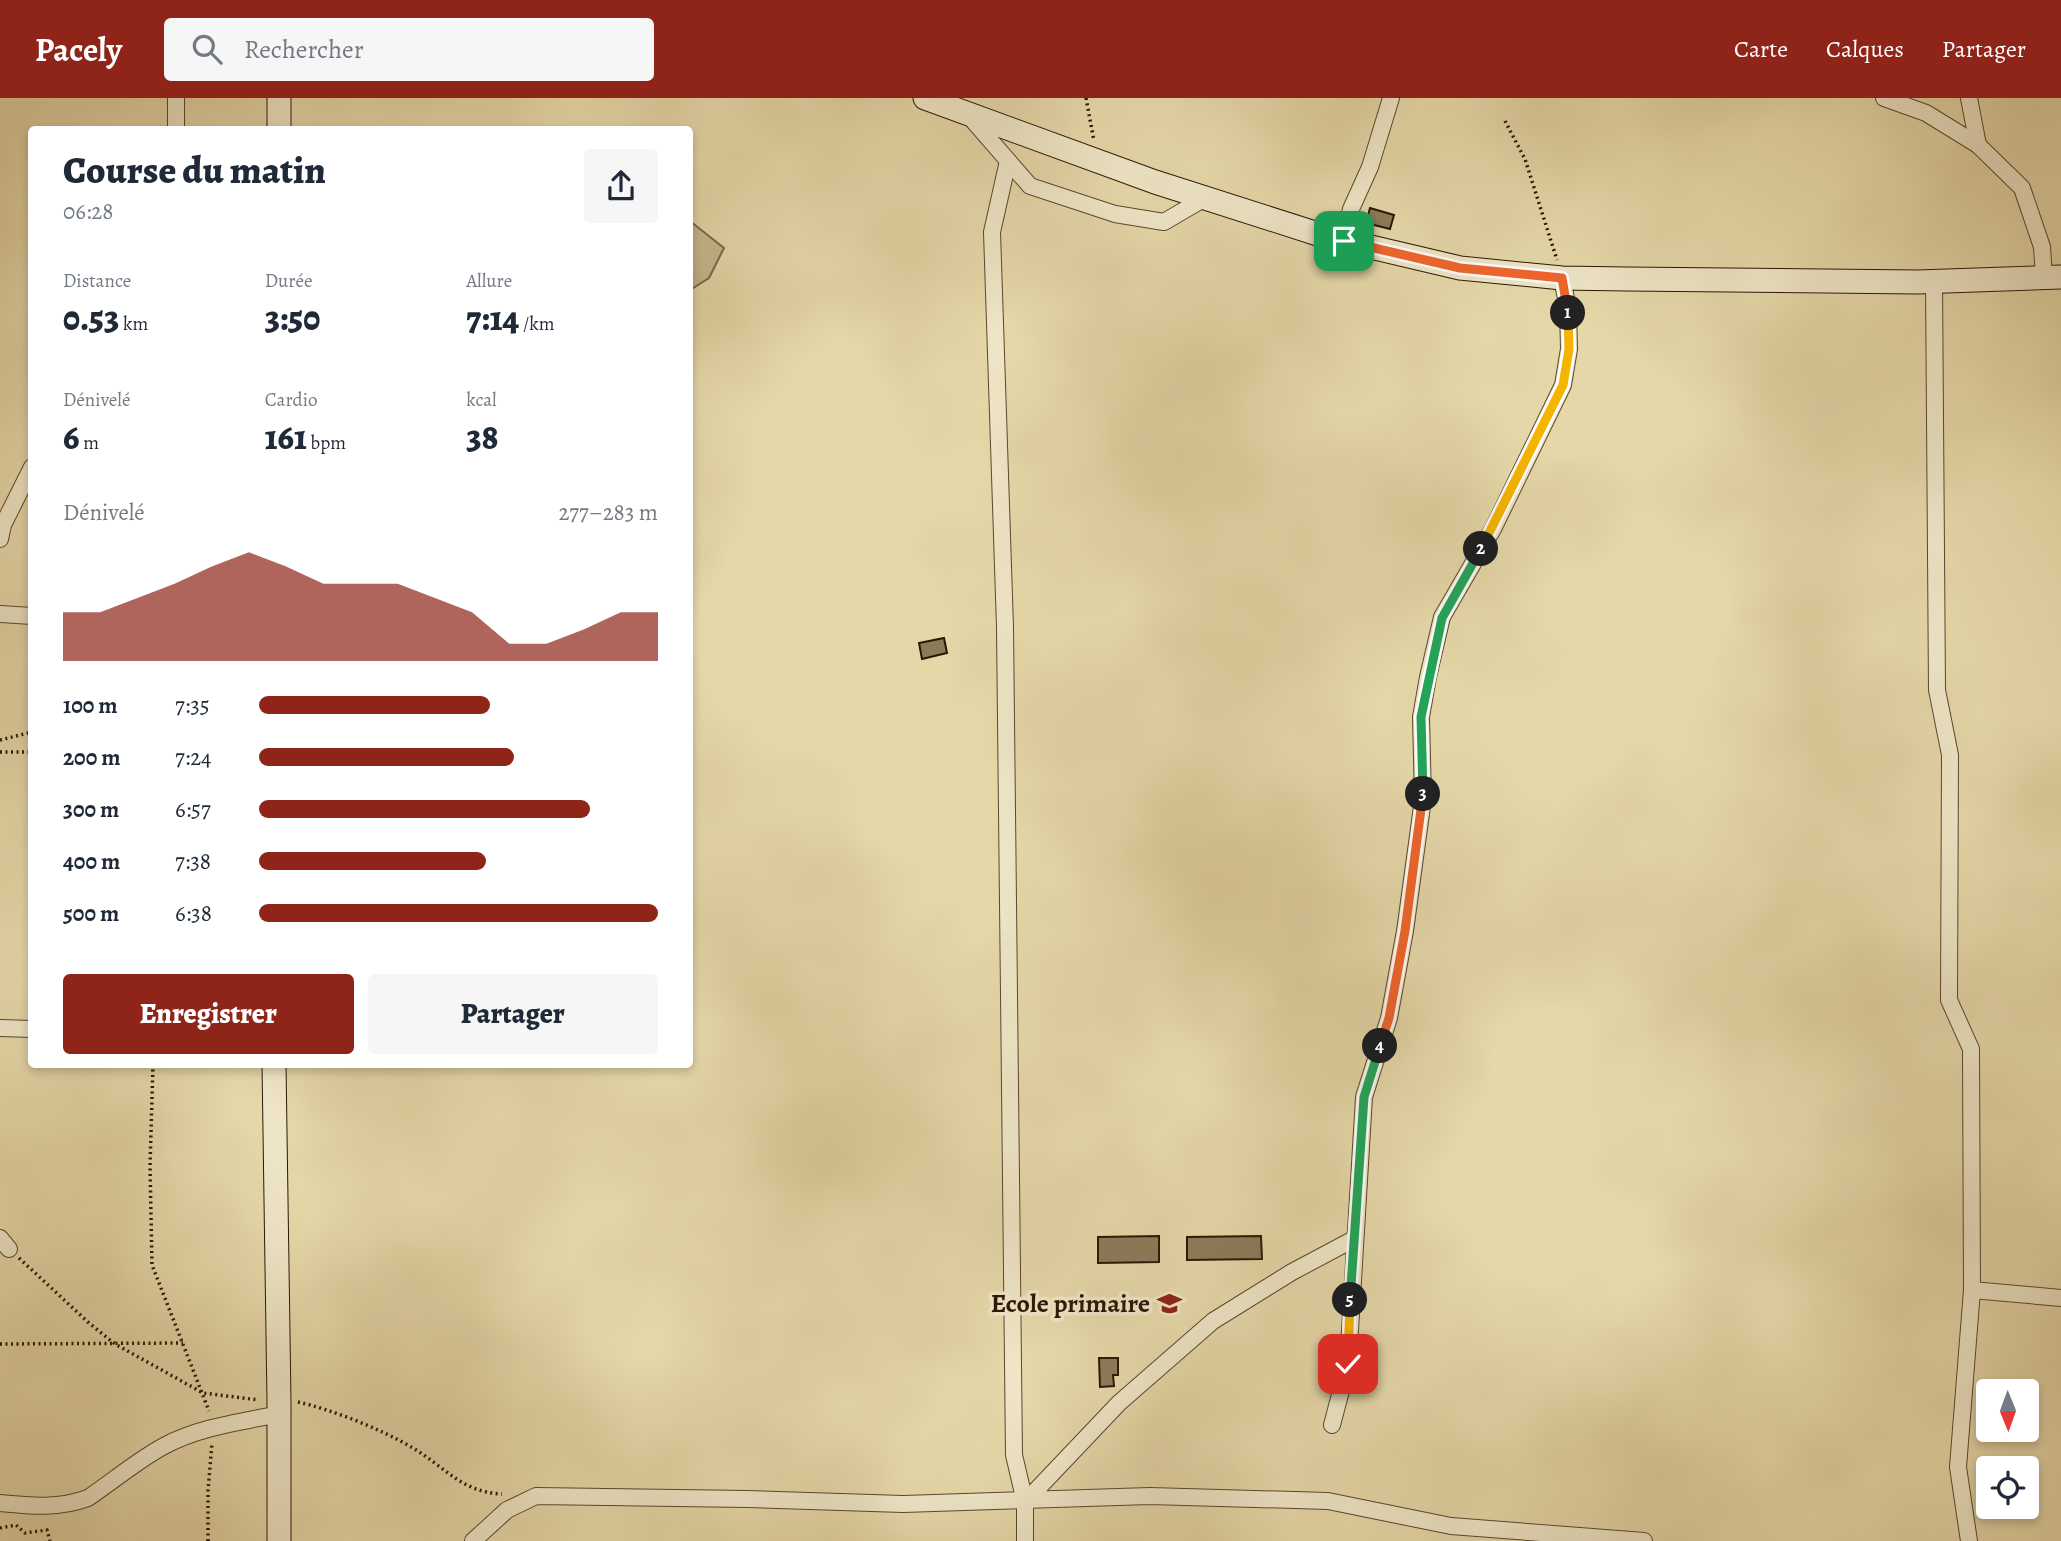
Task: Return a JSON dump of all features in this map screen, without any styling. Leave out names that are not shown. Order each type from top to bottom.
[{"type":"street","points":[[176,98],[176,126]]},
{"type":"street","points":[[279,98],[279,126]]},
{"type":"street","points":[[925,98],[1205,198],[1344,241],[1460,268],[1562,278],[1934,281],[2052,277],[2022,188],[1978,145],[1926,113],[1884,98]]},
{"type":"street","points":[[1344,241],[1351,209],[1370,167],[1391,98]]},
{"type":"street","points":[[1969,98],[1978,145]]},
{"type":"street","points":[[968,115],[1030,186],[1115,214],[1164,222],[1205,198]]},
{"type":"street","points":[[1008,162],[992,232],[1005,626],[1014,1455],[1025,1502],[1025,1541]]},
{"type":"street","points":[[1332,1425],[1348,1364],[1364,1097],[1389,1018],[1405,931],[1423,799],[1421,717],[1428,677],[1442,618],[1493,529],[1563,385],[1569,349],[1562,278]]},
{"type":"street","points":[[1934,281],[1937,690],[1950,755],[1949,1000],[1971,1049],[1972,1290],[1958,1467],[1969,1541]]},
{"type":"street","points":[[0,539],[3,525],[28,475]]},
{"type":"street","points":[[0,614],[28,616]]},
{"type":"street","points":[[0,1028],[28,1029]]},
{"type":"street","points":[[274,1068],[279,1541]]},
{"type":"street","points":[[1025,1502],[1119,1403],[1213,1321],[1292,1272],[1354,1239]]},
{"type":"street","points":[[1972,1290],[2061,1298]]},
{"type":"street","points":[[0,1503],[42,1507],[75,1503],[88,1498],[163,1446],[197,1432],[279,1408]]},
{"type":"street","points":[[473,1541],[507,1510],[536,1496],[902,1504],[1150,1496],[1328,1501],[1451,1526],[1644,1541]]},
{"type":"path","points":[[1086,98],[1097,161]]},
{"type":"path","points":[[1505,121],[1525,159],[1562,278]]},
{"type":"path","points":[[0,740],[28,733]]},
{"type":"path","points":[[0,752],[28,752]]},
{"type":"path","points":[[153,1068],[150,1166],[152,1265],[203,1393],[213,1428],[208,1491],[208,1541]]},
{"type":"path","points":[[5,1243],[115,1344],[203,1393],[279,1408],[295,1401],[327,1408],[412,1448],[470,1488],[496,1494],[536,1496]]},
{"type":"path","points":[[0,1344],[183,1343]]},
{"type":"path","points":[[0,1528],[16,1525],[25,1533],[47,1530],[50,1541]]},
{"type":"shaded area","points":[[693,223],[724,248],[709,278],[693,288]]},
{"type":"building","points":[[1370,208],[1394,215],[1390,229],[1366,223]]},
{"type":"building","points":[[944,638],[947,653],[922,659],[919,643]]},
{"type":"building","points":[[1159,1236],[1159,1262],[1098,1263],[1098,1237]]},
{"type":"building","points":[[1261,1236],[1262,1259],[1187,1260],[1187,1237]]},
{"type":"building","points":[[1099,1358],[1118,1358],[1118,1375],[1113,1375],[1114,1386],[1100,1387]]},
{"type":"place","name":"Ecole primaire","points":[[1170,1303]]},
{"type":"route","points":[[1344,241],[1460,268],[1562,278],[1569,349],[1563,385],[1531,454],[1493,529],[1442,618],[1428,677],[1421,717],[1423,799],[1405,931],[1389,1018],[1364,1097],[1348,1364]]}]
